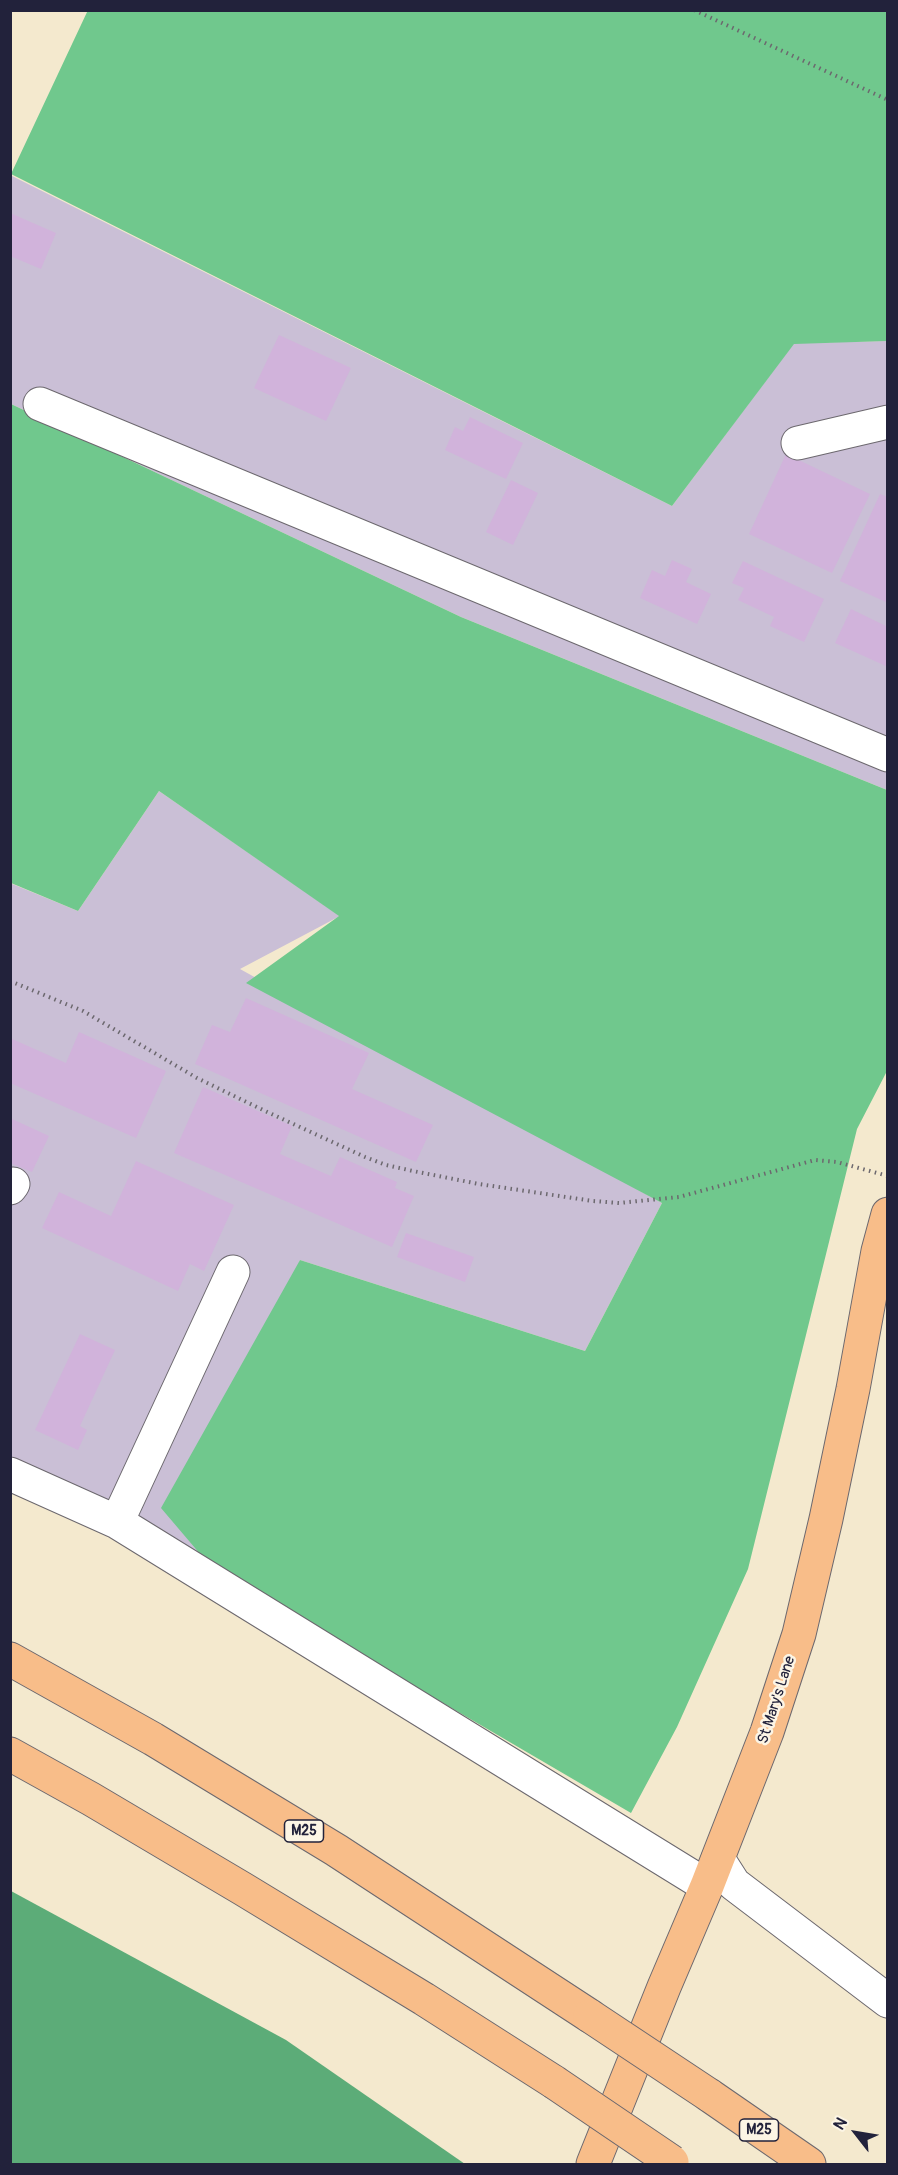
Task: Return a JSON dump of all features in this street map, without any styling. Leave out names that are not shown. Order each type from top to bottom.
[{"type":"main road","name":"St Mary's Lane","points":[[593,2164],[767,1732],[799,1634],[826,1518],[853,1389],[878,1251],[888,1214]]},
{"type":"main road","name":"M25","points":[[10,1659],[153,1740],[336,1850],[590,2016],[809,2164]]},
{"type":"main road","points":[[10,1754],[91,1799],[424,1999],[554,2082],[674,2163]]},
{"type":"lane","points":[[40,404],[888,755]]},
{"type":"lane","points":[[798,443],[888,422]]},
{"type":"lane","points":[[117,1522],[233,1272]]},
{"type":"lane","points":[[10,1473],[117,1522],[734,1884],[888,2001]]},
{"type":"path","points":[[694,10],[888,100]]},
{"type":"path","points":[[10,981],[83,1011],[197,1078],[263,1110],[365,1157],[413,1171],[490,1186],[593,1202],[619,1203],[679,1197],[815,1160],[837,1162],[888,1176]]},
{"type":"shaded area","points":[[10,175],[672,506],[794,343],[887,341],[887,790],[461,617],[11,404]]},
{"type":"shaded area","points":[[159,791],[340,916],[240,969],[662,1203],[585,1351],[300,1260],[212,1568],[11,1490],[10,883],[78,911]]},
{"type":"green space","points":[[88,10],[887,11],[887,341],[794,344],[672,506],[11,174]]},
{"type":"green space","points":[[11,404],[461,617],[887,790],[887,1071],[857,1129],[748,1569],[677,1727],[631,1813],[212,1568],[161,1508],[300,1260],[585,1351],[662,1203],[246,983],[339,916],[159,791],[78,911],[11,883]]},
{"type":"green space","points":[[11,1891],[286,2040],[465,2164],[11,2164]]},
{"type":"building","points":[[10,213],[56,233],[41,269],[10,256]]},
{"type":"building","points":[[279,335],[351,368],[326,421],[254,388]]},
{"type":"building","points":[[470,417],[523,443],[506,479],[445,450],[455,427],[463,431]]},
{"type":"building","points":[[786,454],[870,494],[832,573],[749,534]]},
{"type":"building","points":[[511,480],[538,493],[513,545],[486,532]]},
{"type":"building","points":[[880,494],[888,497],[888,603],[840,581]]},
{"type":"building","points":[[672,560],[692,569],[686,582],[711,594],[697,624],[640,598],[652,570],[665,576]]},
{"type":"building","points":[[743,561],[824,599],[804,642],[770,626],[774,617],[738,600],[744,588],[732,583]]},
{"type":"building","points":[[851,609],[888,627],[888,667],[835,643]]},
{"type":"building","points":[[246,998],[369,1053],[352,1089],[433,1125],[416,1162],[195,1064],[212,1025],[230,1032]]},
{"type":"building","points":[[79,1032],[166,1071],[136,1138],[10,1083],[10,1038],[66,1063]]},
{"type":"building","points":[[203,1087],[292,1126],[280,1154],[331,1176],[340,1157],[397,1182],[395,1188],[414,1196],[392,1247],[174,1153]]},
{"type":"building","points":[[10,1118],[49,1136],[32,1172],[10,1163]]},
{"type":"building","points":[[136,1161],[234,1205],[204,1271],[190,1264],[178,1291],[42,1228],[59,1192],[111,1216]]},
{"type":"building","points":[[406,1233],[474,1257],[465,1282],[397,1257]]},
{"type":"building","points":[[80,1334],[115,1350],[80,1426],[87,1430],[78,1450],[35,1430]]}]
